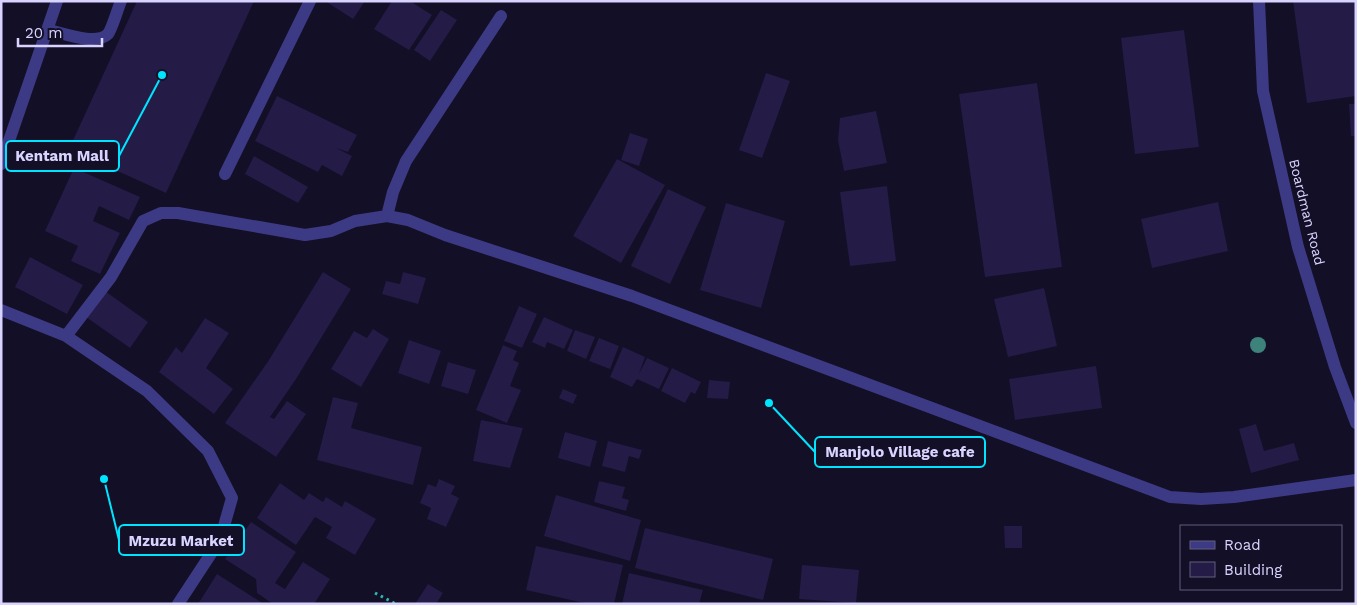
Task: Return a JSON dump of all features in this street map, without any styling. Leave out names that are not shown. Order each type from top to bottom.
[{"type":"street","points":[[1,164],[57,1]]},
{"type":"street","points":[[48,30],[80,38],[100,39],[109,33],[121,1]]},
{"type":"street","points":[[225,174],[310,1]]},
{"type":"street","name":"Boardman Road","points":[[1259,1],[1264,91],[1296,237],[1335,367],[1356,423]]},
{"type":"street","points":[[387,216],[393,192],[406,161],[501,16]]},
{"type":"street","points":[[66,336],[111,277],[143,221],[161,213],[178,213],[306,235],[331,231],[355,221],[387,216],[408,220],[445,235],[632,296],[1170,497],[1201,499],[1234,497],[1356,480]]},
{"type":"street","points":[[1,310],[66,336],[147,391],[208,451],[232,498],[220,540],[178,604]]},
{"type":"path","points":[[375,593],[396,604]]},
{"type":"building","points":[[137,1],[254,1],[166,193],[69,149]]},
{"type":"building","points":[[325,1],[365,1],[353,19]]},
{"type":"building","points":[[392,1],[410,1],[432,15],[409,50],[374,29]]},
{"type":"building","points":[[1293,1],[1355,1],[1356,96],[1307,103]]},
{"type":"building","points":[[441,10],[457,20],[430,61],[414,50]]},
{"type":"building","points":[[1184,30],[1199,147],[1135,154],[1121,38]]},
{"type":"building","points":[[766,73],[790,81],[762,158],[739,150]]},
{"type":"building","points":[[1037,83],[1062,267],[985,277],[959,94]]},
{"type":"building","points":[[277,96],[357,135],[348,152],[336,148],[352,156],[342,176],[322,165],[318,172],[255,141]]},
{"type":"building","points":[[1349,104],[1356,104],[1356,136],[1351,136]]},
{"type":"building","points":[[876,111],[887,163],[844,171],[838,140],[840,118]]},
{"type":"building","points":[[630,133],[648,139],[639,166],[621,160]]},
{"type":"building","points":[[254,156],[308,187],[298,203],[245,174]]},
{"type":"building","points":[[617,159],[665,185],[621,263],[573,236]]},
{"type":"building","points":[[74,168],[140,197],[129,220],[99,206],[93,221],[120,233],[100,274],[71,261],[78,246],[45,231]]},
{"type":"building","points":[[887,186],[896,261],[850,266],[840,192]]},
{"type":"building","points":[[668,189],[706,207],[670,284],[631,266]]},
{"type":"building","points":[[1218,202],[1228,251],[1152,268],[1141,219]]},
{"type":"building","points":[[726,203],[785,221],[761,308],[700,290]]},
{"type":"building","points":[[30,257],[83,285],[67,314],[15,287]]},
{"type":"building","points":[[323,272],[351,289],[296,379],[270,417],[274,419],[287,401],[306,414],[276,457],[225,423],[269,360]]},
{"type":"building","points":[[403,272],[426,278],[418,304],[382,294],[386,281],[400,284]]},
{"type":"building","points":[[1044,288],[1057,346],[1008,357],[994,299]]},
{"type":"building","points":[[105,291],[148,322],[130,348],[86,317]]},
{"type":"building","points":[[519,306],[537,314],[522,348],[504,341]]},
{"type":"building","points":[[544,317],[573,330],[564,349],[547,342],[545,348],[532,342]]},
{"type":"building","points":[[205,318],[229,333],[206,368],[233,389],[214,414],[159,372],[176,347],[182,353]]},
{"type":"building","points":[[373,329],[389,339],[361,387],[331,369],[354,331],[367,338]]},
{"type":"building","points":[[575,330],[595,337],[586,359],[567,351]]},
{"type":"building","points":[[599,338],[619,346],[610,369],[589,361]]},
{"type":"building","points":[[409,340],[441,351],[429,384],[398,373]]},
{"type":"building","points":[[503,345],[517,351],[513,360],[519,363],[510,386],[521,390],[507,423],[476,410]]},
{"type":"building","points":[[623,347],[645,357],[639,374],[647,358],[669,368],[659,389],[637,379],[632,387],[610,377]]},
{"type":"building","points":[[448,362],[476,370],[468,394],[441,386]]},
{"type":"building","points":[[1096,366],[1102,408],[1015,420],[1009,379]]},
{"type":"building","points":[[672,368],[701,382],[695,394],[691,392],[685,403],[661,391]]},
{"type":"building","points":[[709,380],[730,382],[728,399],[707,398]]},
{"type":"building","points":[[563,389],[577,395],[573,404],[559,398]]},
{"type":"building","points":[[333,397],[358,403],[351,428],[422,447],[413,485],[317,460]]},
{"type":"building","points":[[481,420],[523,428],[510,468],[473,461]]},
{"type":"building","points":[[1256,424],[1264,451],[1294,443],[1299,460],[1251,473],[1239,429]]},
{"type":"building","points":[[565,432],[597,441],[590,467],[558,458]]},
{"type":"building","points":[[608,441],[642,450],[639,459],[629,456],[625,472],[602,466]]},
{"type":"building","points":[[439,479],[455,486],[451,494],[459,498],[446,527],[427,519],[431,508],[420,503],[428,484],[436,487]]},
{"type":"building","points":[[599,481],[625,487],[622,498],[629,500],[626,511],[594,502]]},
{"type":"building","points":[[280,483],[304,500],[309,493],[323,502],[326,497],[342,507],[345,501],[376,519],[355,555],[326,538],[332,527],[315,517],[296,545],[257,518]]},
{"type":"building","points":[[556,495],[641,520],[630,561],[544,536]]},
{"type":"building","points":[[251,522],[296,552],[275,583],[285,589],[303,562],[330,579],[314,604],[273,604],[257,593],[256,579],[225,559]]},
{"type":"building","points":[[1004,526],[1022,526],[1022,548],[1005,548]]},
{"type":"building","points":[[645,528],[773,559],[763,600],[635,568]]},
{"type":"building","points":[[536,546],[623,565],[614,604],[589,604],[526,590]]},
{"type":"building","points":[[802,565],[859,570],[856,603],[799,599]]},
{"type":"building","points":[[629,573],[703,590],[699,604],[622,604]]},
{"type":"building","points":[[217,574],[264,604],[198,604]]},
{"type":"building","points":[[428,584],[443,593],[436,604],[415,604]]},
{"type":"place","name":"Kentam Mall","points":[[162,75]]},
{"type":"place","name":"Manjolo Village cafe","points":[[769,403]]},
{"type":"place","name":"Mzuzu Market","points":[[104,479]]}]
